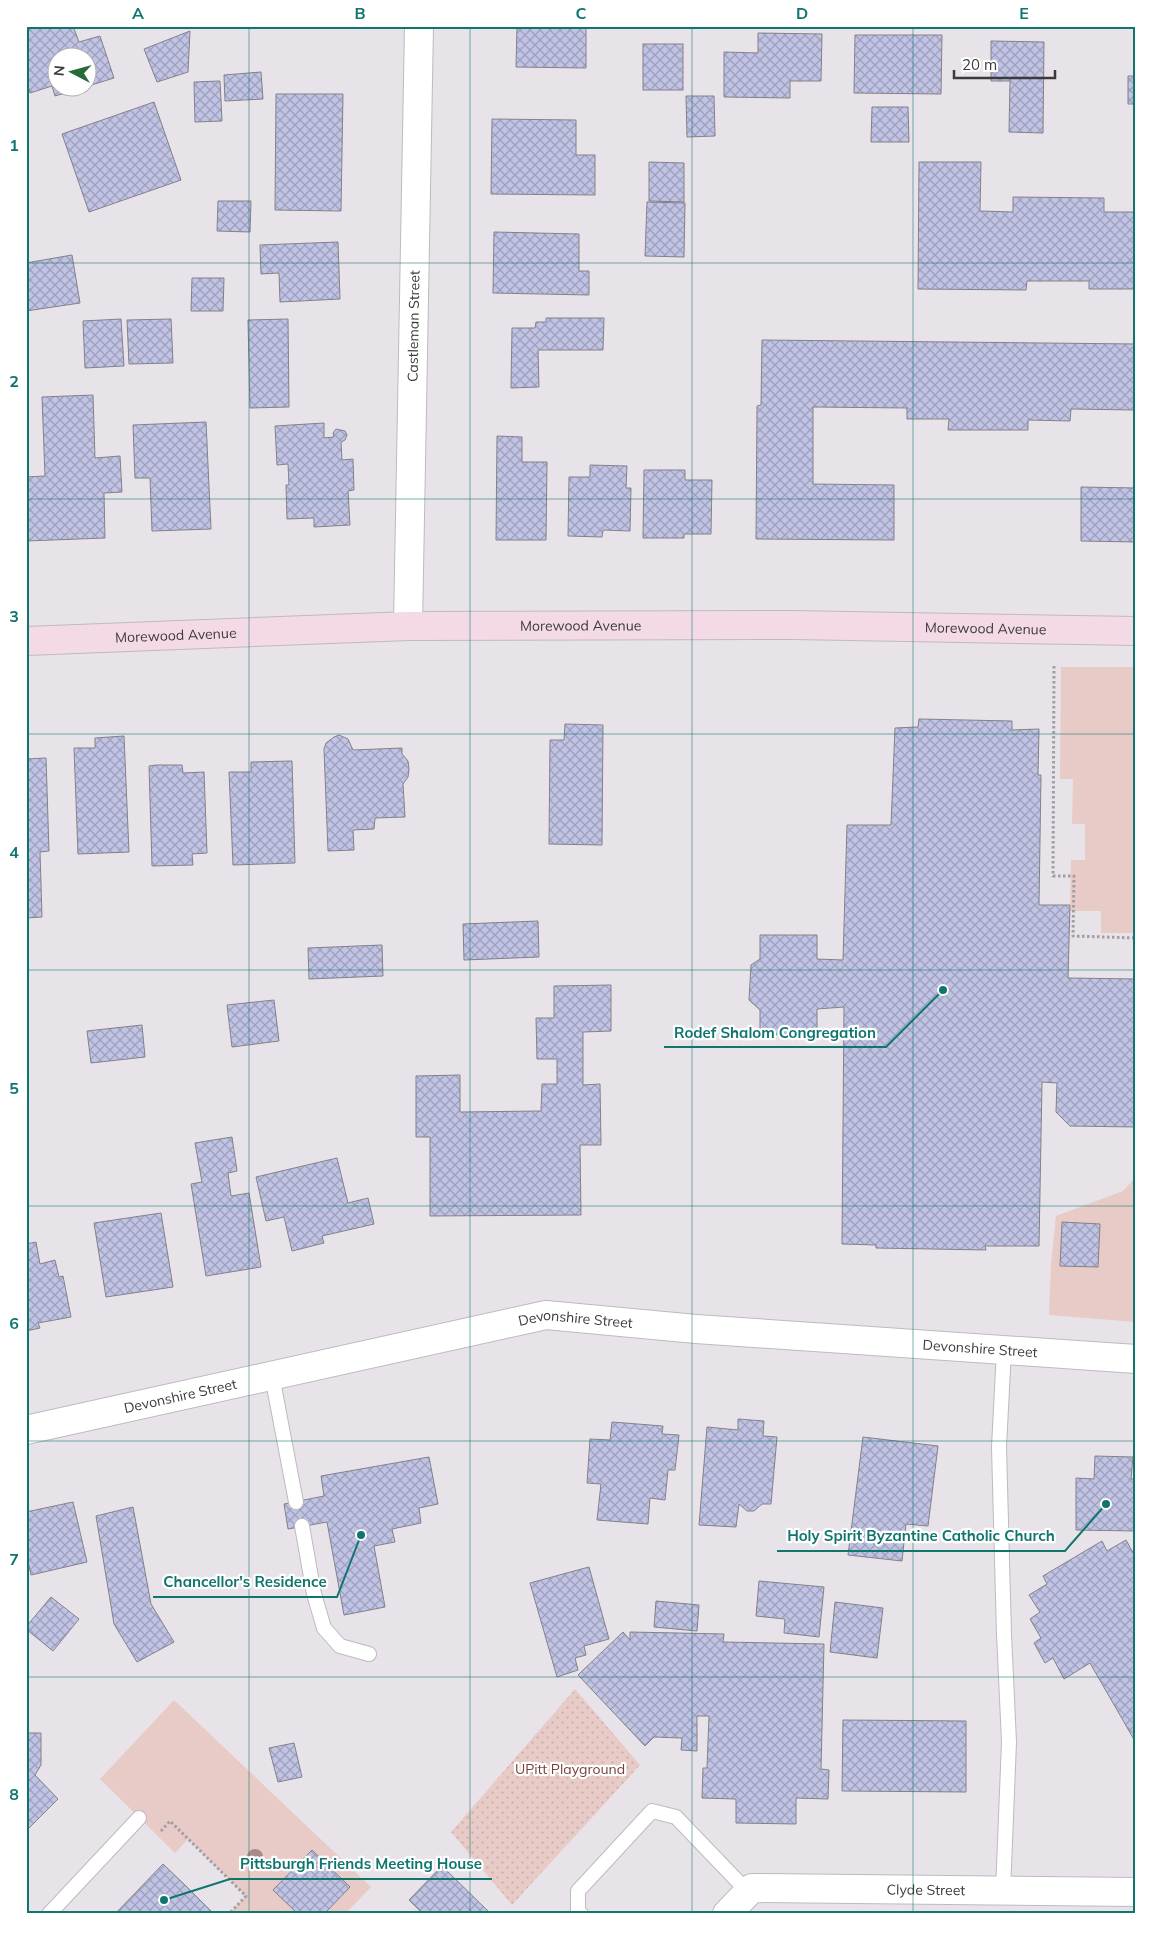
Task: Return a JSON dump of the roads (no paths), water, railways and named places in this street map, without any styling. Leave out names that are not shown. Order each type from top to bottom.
[{"type":"main road","name":"Morewood Avenue","points":[[26,641],[408,626],[793,626],[1136,631]]},
{"type":"street","name":"Castleman Street","points":[[408,626],[419,26]]},
{"type":"street","name":"Devonshire Street","points":[[26,1430],[546,1315],[696,1329],[1136,1359]]},
{"type":"street","name":"Clyde Street","points":[[748,1892],[752,1888],[1136,1892]]},
{"type":"street","points":[[726,1914],[748,1892]]},
{"type":"lane","points":[[1003,1891],[1009,1742],[999,1447],[1004,1350]]},
{"type":"lane","points":[[272,1376],[296,1502]]},
{"type":"lane","points":[[302,1526],[314,1594],[324,1628],[340,1646],[368,1654]]},
{"type":"lane","points":[[581,1914],[578,1911],[578,1891],[652,1811],[676,1817],[748,1892]]},
{"type":"lane","points":[[49,1914],[139,1818]]},
{"type":"place","name":"Rodef Shalom Congregation","points":[[943,990]]},
{"type":"place","name":"Holy Spirit Byzantine Catholic Church","points":[[1106,1504]]},
{"type":"place","name":"Chancellor's Residence","points":[[361,1535]]},
{"type":"place","name":"Pittsburgh Friends Meeting House","points":[[164,1900]]},
{"type":"park label","name":"UPitt Playground","points":[[570,1769]]}]
